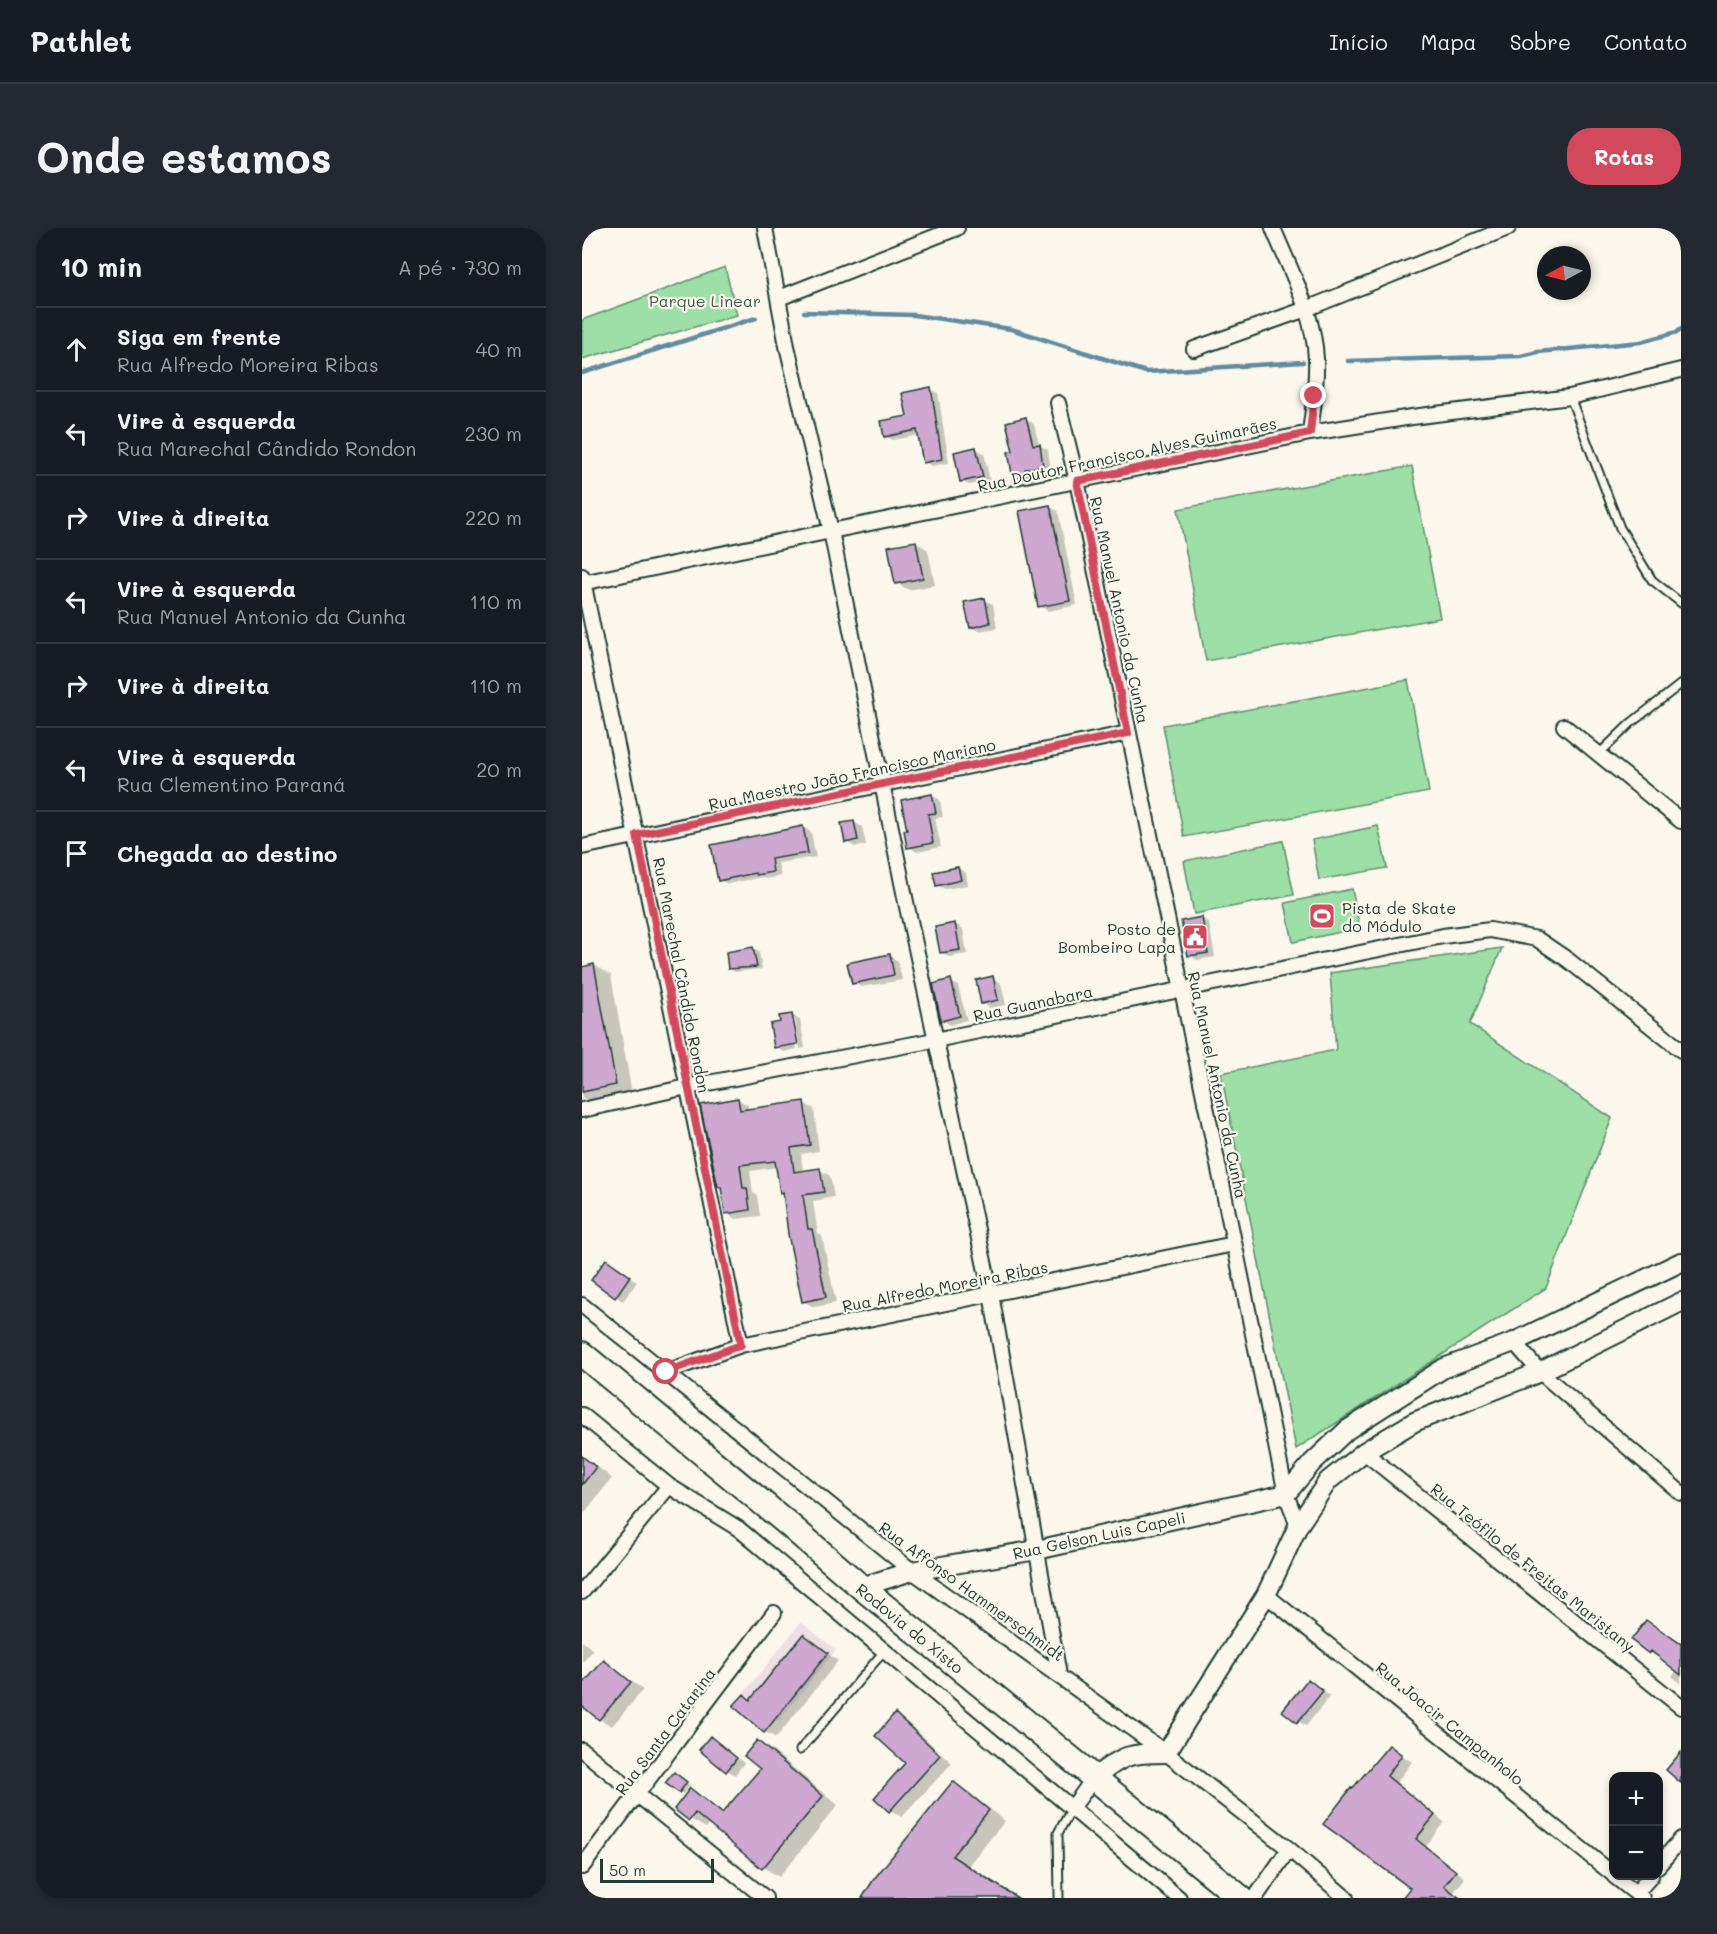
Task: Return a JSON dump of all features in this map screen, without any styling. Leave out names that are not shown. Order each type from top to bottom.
[{"type":"highway","points":[[582,1341],[611,1378]]},
{"type":"highway","name":"Rodovia do Xisto","points":[[582,1354],[861,1587],[1241,1898]]},
{"type":"street","points":[[765,228],[787,346],[831,531],[935,1040],[992,1294],[1059,1676]]},
{"type":"street","points":[[779,298],[957,228]]},
{"type":"street","points":[[1273,228],[1306,309],[1316,360],[1310,433]]},
{"type":"street","points":[[1194,349],[1306,309],[1508,228]]},
{"type":"street","name":"Rua Doutor Francisco Alves Guimarães","points":[[583,581],[1310,433],[1412,417],[1570,397],[1681,370]]},
{"type":"street","name":"Rua Manuel Antonio da Cunha","points":[[1058,403],[1077,481],[1286,1494],[1298,1527]]},
{"type":"street","name":"Rua Marechal Cândido Rondon","points":[[583,581],[741,1345]]},
{"type":"street","points":[[1564,726],[1681,820]]},
{"type":"street","name":"Rua Maestro João Francisco Mariano","points":[[582,847],[1128,733]]},
{"type":"street","name":"Rua Guanabara","points":[[582,1110],[1443,936],[1490,930],[1537,939],[1568,960],[1681,1050]]},
{"type":"street","name":"Rua Alfredo Moreira Ribas","points":[[666,1372],[741,1345],[1234,1244]]},
{"type":"street","points":[[1286,1494],[1312,1463],[1347,1430],[1444,1368],[1514,1342],[1681,1262]]},
{"type":"street","points":[[1072,1808],[1094,1778],[1116,1761],[1128,1755],[1166,1753],[1266,1595],[1298,1527],[1328,1481],[1364,1452],[1414,1422],[1540,1372],[1681,1302]]},
{"type":"street","name":"Rua Affonso Hammerschmidt","points":[[582,1305],[912,1571],[1166,1753],[1289,1849],[1346,1898]]},
{"type":"street","points":[[1514,1342],[1540,1372],[1681,1493]]},
{"type":"street","points":[[582,1415],[669,1486],[739,1529],[1179,1898]]},
{"type":"street","name":"Rua Teófilo de Freitas Maristany","points":[[1364,1452],[1681,1707]]},
{"type":"street","points":[[582,1592],[669,1486]]},
{"type":"street","name":"Rua Gelson Luis Capeli","points":[[861,1587],[912,1571],[1036,1550],[1286,1494]]},
{"type":"street","name":"Rua Joacir Campanholo","points":[[1266,1595],[1609,1871]]},
{"type":"street","name":"Rua Santa Catarina","points":[[582,1867],[774,1613]]},
{"type":"street","points":[[582,1750],[765,1898]]},
{"type":"street","points":[[1663,1861],[1681,1839]]},
{"type":"street","points":[[1255,1898],[1289,1849]]},
{"type":"street","name":"Rua Joacir Campanholo","points":[[1620,1880],[1639,1896]]},
{"type":"street","points":[[1639,1896],[1648,1880]]},
{"type":"lane","points":[[1570,397],[1620,528],[1652,579],[1681,603]]},
{"type":"lane","points":[[1599,754],[1631,723],[1681,684]]},
{"type":"lane","points":[[800,1750],[885,1650]]},
{"type":"lane","points":[[1059,1898],[1058,1833],[1072,1808]]},
{"type":"shaded area","points":[[801,1622],[836,1650],[779,1721],[744,1693]]},
{"type":"green space","name":"Parque Linear","points":[[725,267],[737,315],[582,359],[582,320]]},
{"type":"green space","points":[[1412,466],[1440,618],[1206,661],[1178,509]]},
{"type":"green space","points":[[1408,680],[1429,792],[1184,837],[1163,725]]},
{"type":"green space","points":[[1378,826],[1387,868],[1319,880],[1312,840]]},
{"type":"green space","points":[[1283,841],[1294,895],[1194,914],[1184,861]]},
{"type":"green space","name":"Pista de Skate do Módulo","points":[[1352,889],[1360,928],[1293,942],[1285,903]]},
{"type":"green space","points":[[1502,948],[1470,1024],[1612,1118],[1546,1288],[1296,1449],[1221,1073],[1336,1050],[1330,973]]},
{"type":"building","points":[[931,387],[942,459],[923,463],[917,430],[884,437],[881,421],[907,416],[902,393]]},
{"type":"building","points":[[1026,417],[1033,445],[1040,444],[1043,466],[1025,469],[1027,477],[1013,479],[1008,452],[1013,451],[1006,422]]},
{"type":"building","points":[[976,447],[983,477],[960,482],[954,452]]},
{"type":"building","points":[[1050,505],[1070,601],[1038,607],[1019,511]]},
{"type":"building","points":[[916,541],[923,578],[895,584],[888,546]]},
{"type":"building","points":[[985,598],[990,623],[970,628],[964,602]]},
{"type":"building","points":[[932,794],[936,813],[928,814],[933,843],[907,848],[904,830],[907,830],[901,800]]},
{"type":"building","points":[[854,821],[858,840],[845,843],[841,823]]},
{"type":"building","points":[[803,826],[808,853],[771,859],[773,872],[756,875],[755,873],[718,881],[711,845]]},
{"type":"building","points":[[958,867],[961,880],[936,886],[933,872]]},
{"type":"building","name":"Posto de Bombeiro Lapa","points":[[1202,917],[1208,953],[1188,956],[1181,921]]},
{"type":"building","points":[[955,923],[960,950],[940,953],[935,927]]},
{"type":"building","points":[[753,947],[757,967],[728,969],[726,952]]},
{"type":"building","points":[[890,954],[894,975],[852,984],[847,963]]},
{"type":"building","points":[[594,964],[616,1085],[582,1092],[582,967]]},
{"type":"building","points":[[993,976],[998,1000],[981,1004],[976,980]]},
{"type":"building","points":[[951,979],[960,1016],[941,1021],[933,984]]},
{"type":"building","points":[[792,1014],[798,1044],[774,1048],[770,1024],[780,1022],[779,1016]]},
{"type":"building","points":[[738,1098],[740,1110],[804,1101],[810,1145],[791,1148],[794,1172],[820,1168],[824,1192],[803,1195],[808,1229],[812,1229],[826,1297],[802,1302],[788,1234],[783,1192],[780,1193],[775,1161],[740,1165],[743,1188],[747,1188],[750,1210],[725,1214],[721,1187],[718,1187],[700,1105]]},
{"type":"building","points":[[606,1259],[630,1276],[615,1298],[591,1280]]},
{"type":"building","points":[[582,1456],[596,1467],[582,1485]]},
{"type":"building","points":[[1646,1620],[1681,1644],[1681,1675],[1651,1651],[1649,1654],[1631,1640]]},
{"type":"building","points":[[803,1634],[828,1653],[764,1733],[733,1706],[744,1694],[750,1700]]},
{"type":"building","points":[[604,1660],[631,1682],[599,1720],[582,1706],[582,1685]]},
{"type":"building","points":[[1308,1679],[1323,1691],[1297,1723],[1282,1711]]},
{"type":"building","points":[[895,1713],[940,1755],[889,1812],[874,1798],[905,1763],[875,1736]]},
{"type":"building","points":[[710,1736],[737,1758],[726,1772],[699,1750]]},
{"type":"building","points":[[757,1740],[823,1796],[762,1869],[695,1813],[689,1821],[674,1809],[690,1788],[722,1813],[760,1769],[744,1756]]},
{"type":"building","points":[[1389,1745],[1402,1755],[1387,1776],[1435,1815],[1416,1839],[1456,1871],[1444,1886],[1460,1898],[1402,1898],[1410,1888],[1323,1824]]},
{"type":"building","points":[[1681,1752],[1681,1783],[1666,1770]]},
{"type":"building","points":[[674,1772],[687,1782],[679,1793],[665,1783]]},
{"type":"building","points":[[953,1781],[989,1810],[952,1856],[1018,1898],[862,1898],[874,1879]]},
{"type":"waterway","points":[[804,312],[914,315],[1011,329],[1146,372],[1303,362]]},
{"type":"waterway","points":[[582,373],[756,318]]},
{"type":"waterway","points":[[1348,361],[1521,356],[1538,352],[1641,342],[1681,329]]},
{"type":"place","name":"Pista de Skate do Módulo","points":[[1322,916]]},
{"type":"place","name":"Posto de Bombeiro Lapa","points":[[1195,937]]},
{"type":"route","points":[[666,1372],[741,1345],[637,835],[1128,733],[1077,481],[1310,433],[1314,396]]}]
